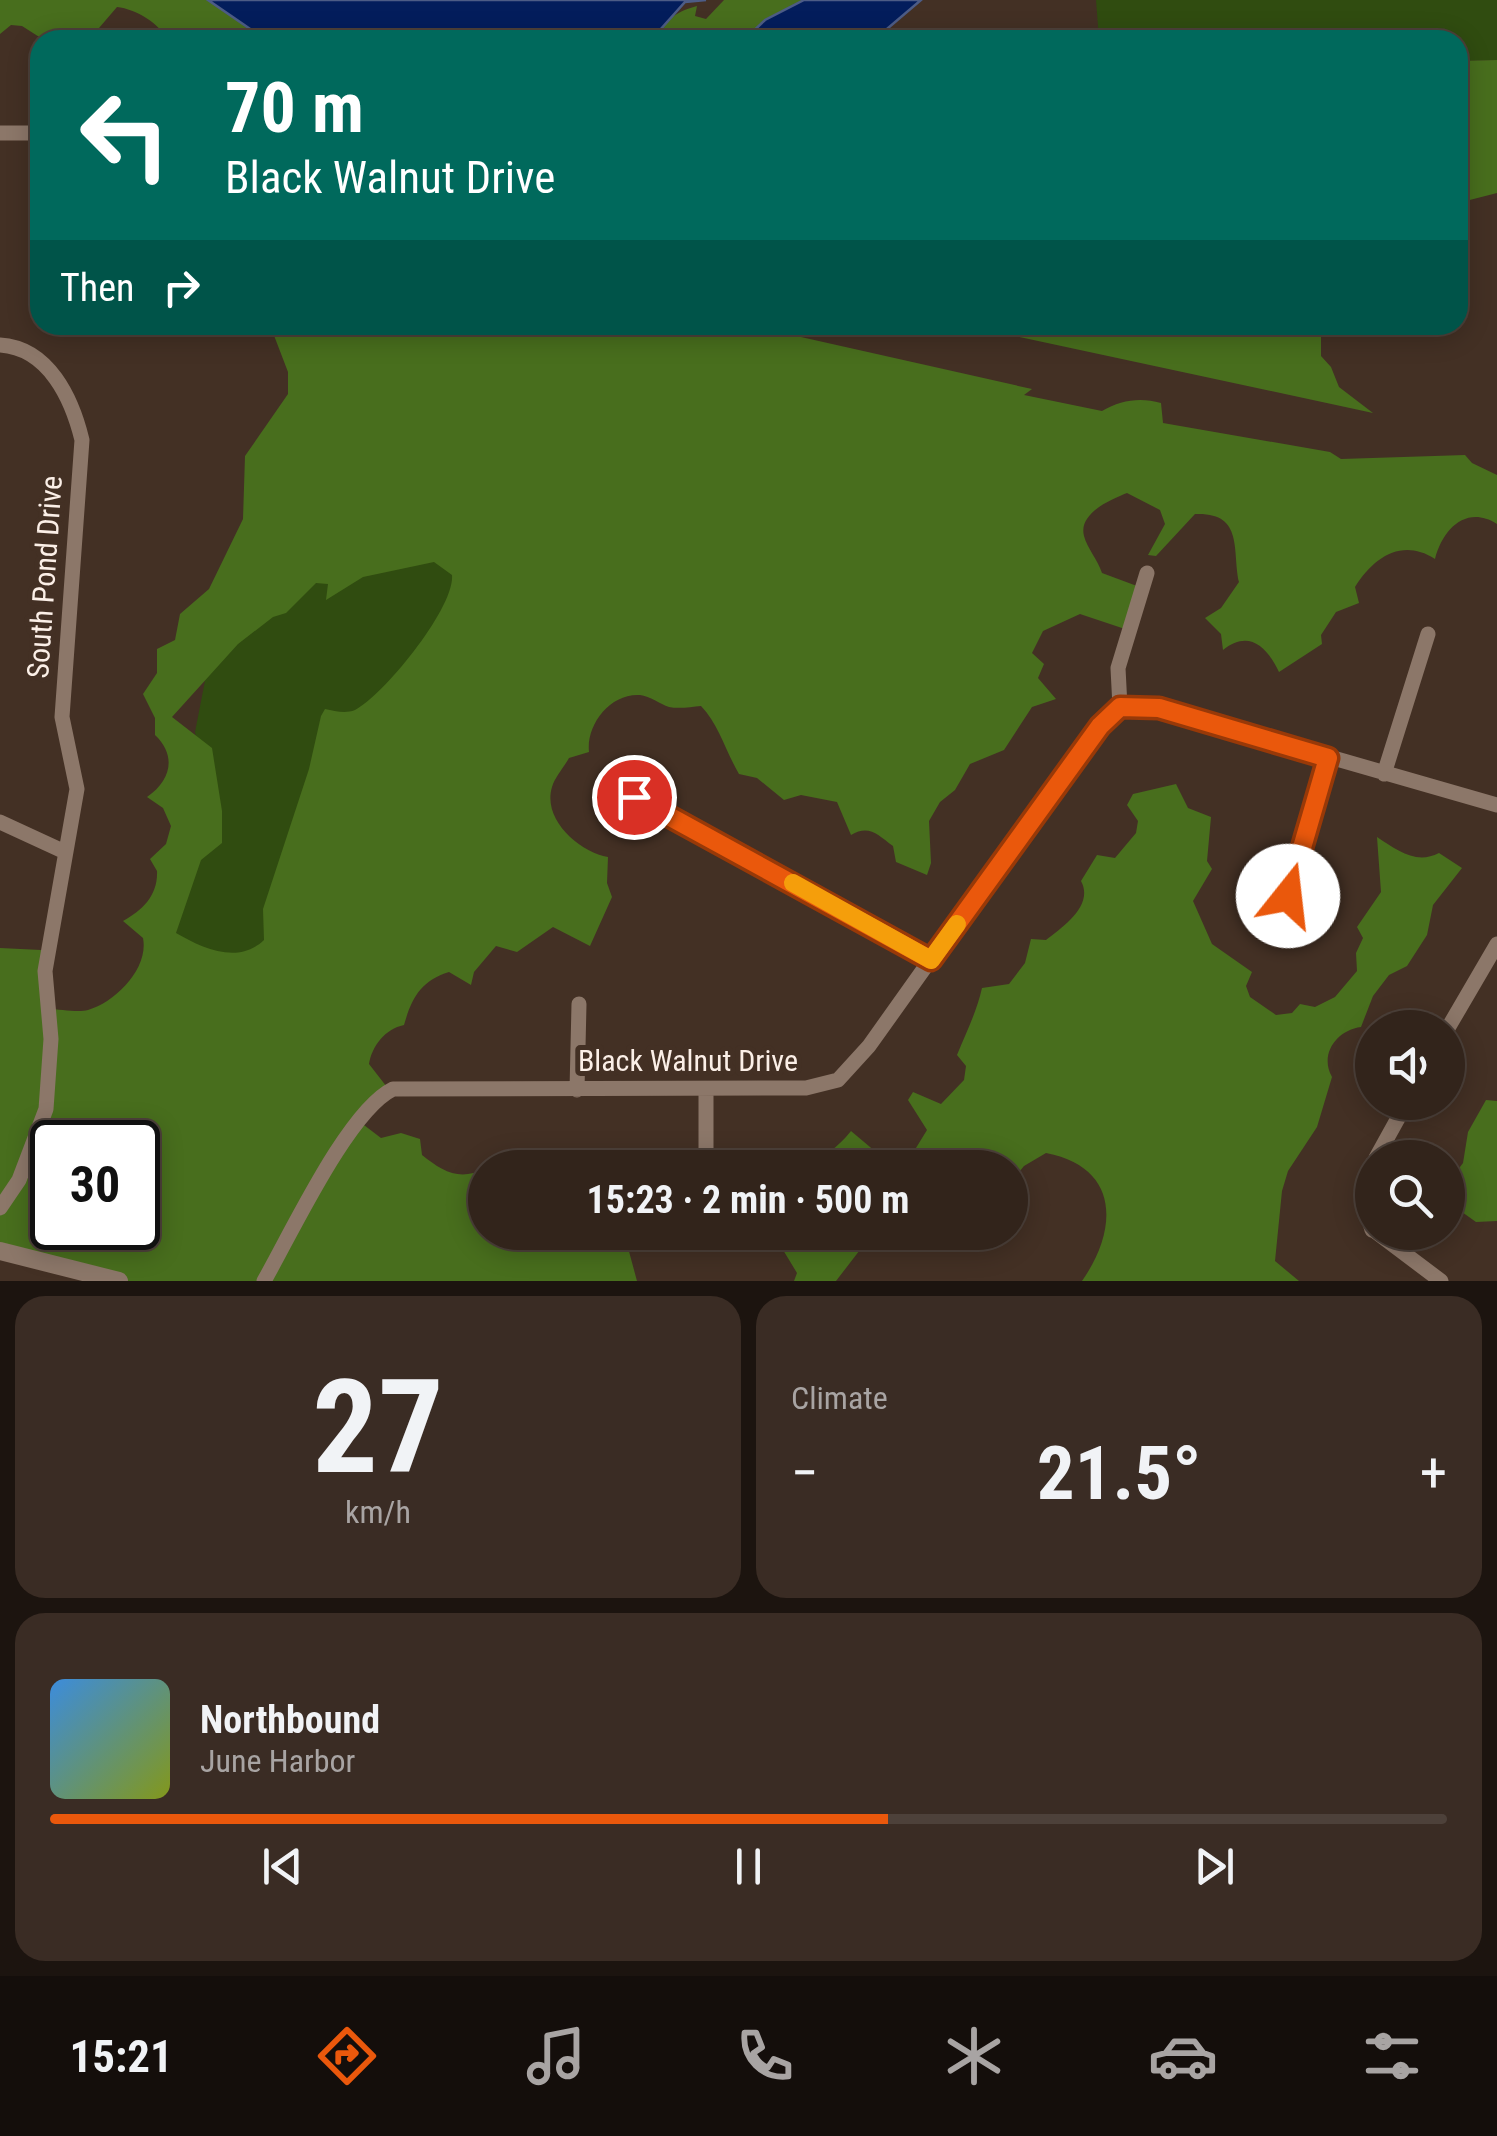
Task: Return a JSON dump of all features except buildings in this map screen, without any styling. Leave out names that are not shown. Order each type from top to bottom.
[{"type":"street","points":[[0,132],[30,132]]},
{"type":"street","name":"South Pond Drive","points":[[0,345],[15,346],[46,367],[72,401],[82,440],[62,717],[77,790],[45,971],[51,1038],[46,1109],[19,1180],[0,1208]]},
{"type":"street","points":[[1147,574],[1118,668],[1120,707],[1159,708],[1497,805]]},
{"type":"street","points":[[1384,774],[1428,634]]},
{"type":"street","name":"Black Walnut Drive","points":[[264,1281],[375,1098],[393,1089],[806,1088],[838,1080],[853,1068],[1067,768],[1120,707]]},
{"type":"street","points":[[1288,896],[1328,758]]},
{"type":"street","points":[[634,797],[931,960]]},
{"type":"street","points":[[0,822],[65,852]]},
{"type":"street","points":[[1458,1010],[1497,944]]},
{"type":"street","points":[[578,1004],[578,1090]]},
{"type":"street","points":[[706,1090],[706,1150]]},
{"type":"street","points":[[0,1250],[119,1281]]},
{"type":"street","points":[[1399,1250],[1440,1281]]},
{"type":"green space","points":[[0,0],[209,0],[250,30],[160,30],[147,18],[117,7],[97,30],[30,31],[11,25],[0,34]]},
{"type":"green space","points":[[724,0],[825,0],[770,30],[658,30],[682,11],[697,6],[695,16],[706,19]]},
{"type":"green space","points":[[1096,0],[1497,0],[1497,60],[1468,61],[1468,30],[1098,30]]},
{"type":"green space","points":[[1497,60],[1497,193],[1468,200],[1468,61]]},
{"type":"green space","points":[[274,335],[792,335],[1032,389],[1024,395],[1102,411],[1131,401],[1153,401],[1161,403],[1163,423],[1330,452],[1341,459],[1465,455],[1472,463],[1497,475],[1497,524],[1476,517],[1458,523],[1444,538],[1435,559],[1411,550],[1380,559],[1355,587],[1359,603],[1336,612],[1321,635],[1322,644],[1279,672],[1268,654],[1255,643],[1240,641],[1223,650],[1221,634],[1205,618],[1221,608],[1239,582],[1233,535],[1222,519],[1195,514],[1156,556],[1148,555],[1165,524],[1160,510],[1127,493],[1105,503],[1086,520],[1084,536],[1102,573],[1137,586],[1125,629],[1080,614],[1043,631],[1032,653],[1044,664],[1038,678],[1056,699],[1032,707],[1004,750],[970,764],[955,790],[940,802],[929,821],[931,863],[927,875],[896,862],[893,846],[873,832],[851,835],[837,802],[801,795],[784,800],[757,778],[739,774],[701,706],[669,707],[640,695],[619,699],[596,722],[589,752],[569,758],[553,783],[550,799],[558,822],[575,841],[608,857],[607,883],[612,897],[590,946],[553,927],[517,952],[496,946],[474,972],[471,985],[449,972],[431,980],[414,998],[404,1025],[385,1034],[373,1051],[369,1064],[390,1091],[360,1122],[381,1138],[401,1133],[420,1139],[422,1155],[437,1166],[452,1173],[468,1174],[468,1250],[629,1250],[637,1281],[111,1281],[0,1252],[0,948],[41,950],[48,1009],[84,1011],[99,1006],[119,992],[136,972],[144,949],[143,938],[123,921],[143,907],[152,894],[157,871],[150,859],[166,844],[171,826],[163,808],[147,797],[166,775],[168,759],[155,735],[155,718],[143,694],[157,673],[157,649],[175,640],[180,614],[209,589],[243,519],[245,456],[288,394],[288,372]],"holes":[[[434,562],[452,575],[450,590],[430,629],[382,688],[355,710],[325,709],[321,716],[309,769],[263,909],[264,940],[243,952],[232,953],[208,948],[176,933],[201,860],[222,843],[222,811],[212,748],[172,717],[238,644],[273,617],[286,613],[316,583],[328,584],[326,600],[363,577]]]},
{"type":"green space","points":[[1010,335],[1321,335],[1321,356],[1331,367],[1339,387],[1373,413]]},
{"type":"green space","points":[[521,546],[268,944],[172,1056],[169,961],[209,798],[195,732],[211,650],[246,573]]},
{"type":"green space","points":[[1176,784],[1188,808],[1211,817],[1207,861],[1212,869],[1193,901],[1212,944],[1252,972],[1246,986],[1250,997],[1276,1015],[1292,1013],[1300,1004],[1315,1007],[1335,997],[1357,971],[1356,953],[1363,938],[1357,927],[1381,892],[1377,837],[1415,857],[1439,853],[1462,868],[1433,905],[1427,935],[1407,966],[1389,975],[1368,1010],[1355,1010],[1355,1028],[1338,1038],[1329,1052],[1332,1077],[1317,1127],[1288,1171],[1282,1191],[1275,1261],[1299,1281],[1082,1281],[1102,1241],[1106,1221],[1105,1202],[1088,1171],[1070,1160],[1046,1153],[1028,1164],[1028,1150],[915,1150],[927,1130],[908,1100],[913,1092],[941,1104],[964,1080],[966,1066],[957,1055],[982,988],[1009,984],[1025,963],[1031,939],[1046,940],[1075,914],[1084,898],[1081,881],[1097,855],[1115,858],[1136,833],[1138,821],[1127,805],[1133,794]]},
{"type":"green space","points":[[1486,1100],[1497,1101],[1497,1221],[1476,1222],[1465,1214],[1468,1132]]},
{"type":"green space","points":[[851,1131],[874,1150],[832,1150]]},
{"type":"green space","points":[[783,1250],[860,1250],[836,1281],[794,1281],[797,1273]]},
{"type":"shaded area","points":[[208,0],[706,0],[685,2],[660,30],[252,30]]},
{"type":"shaded area","points":[[804,0],[921,0],[886,30],[754,30],[765,20]]},
{"type":"slow traffic","points":[[793,883],[931,960],[957,924]]},
{"type":"route","points":[[634,797],[931,960],[1100,726],[1120,707],[1159,708],[1328,758],[1288,896]]}]
